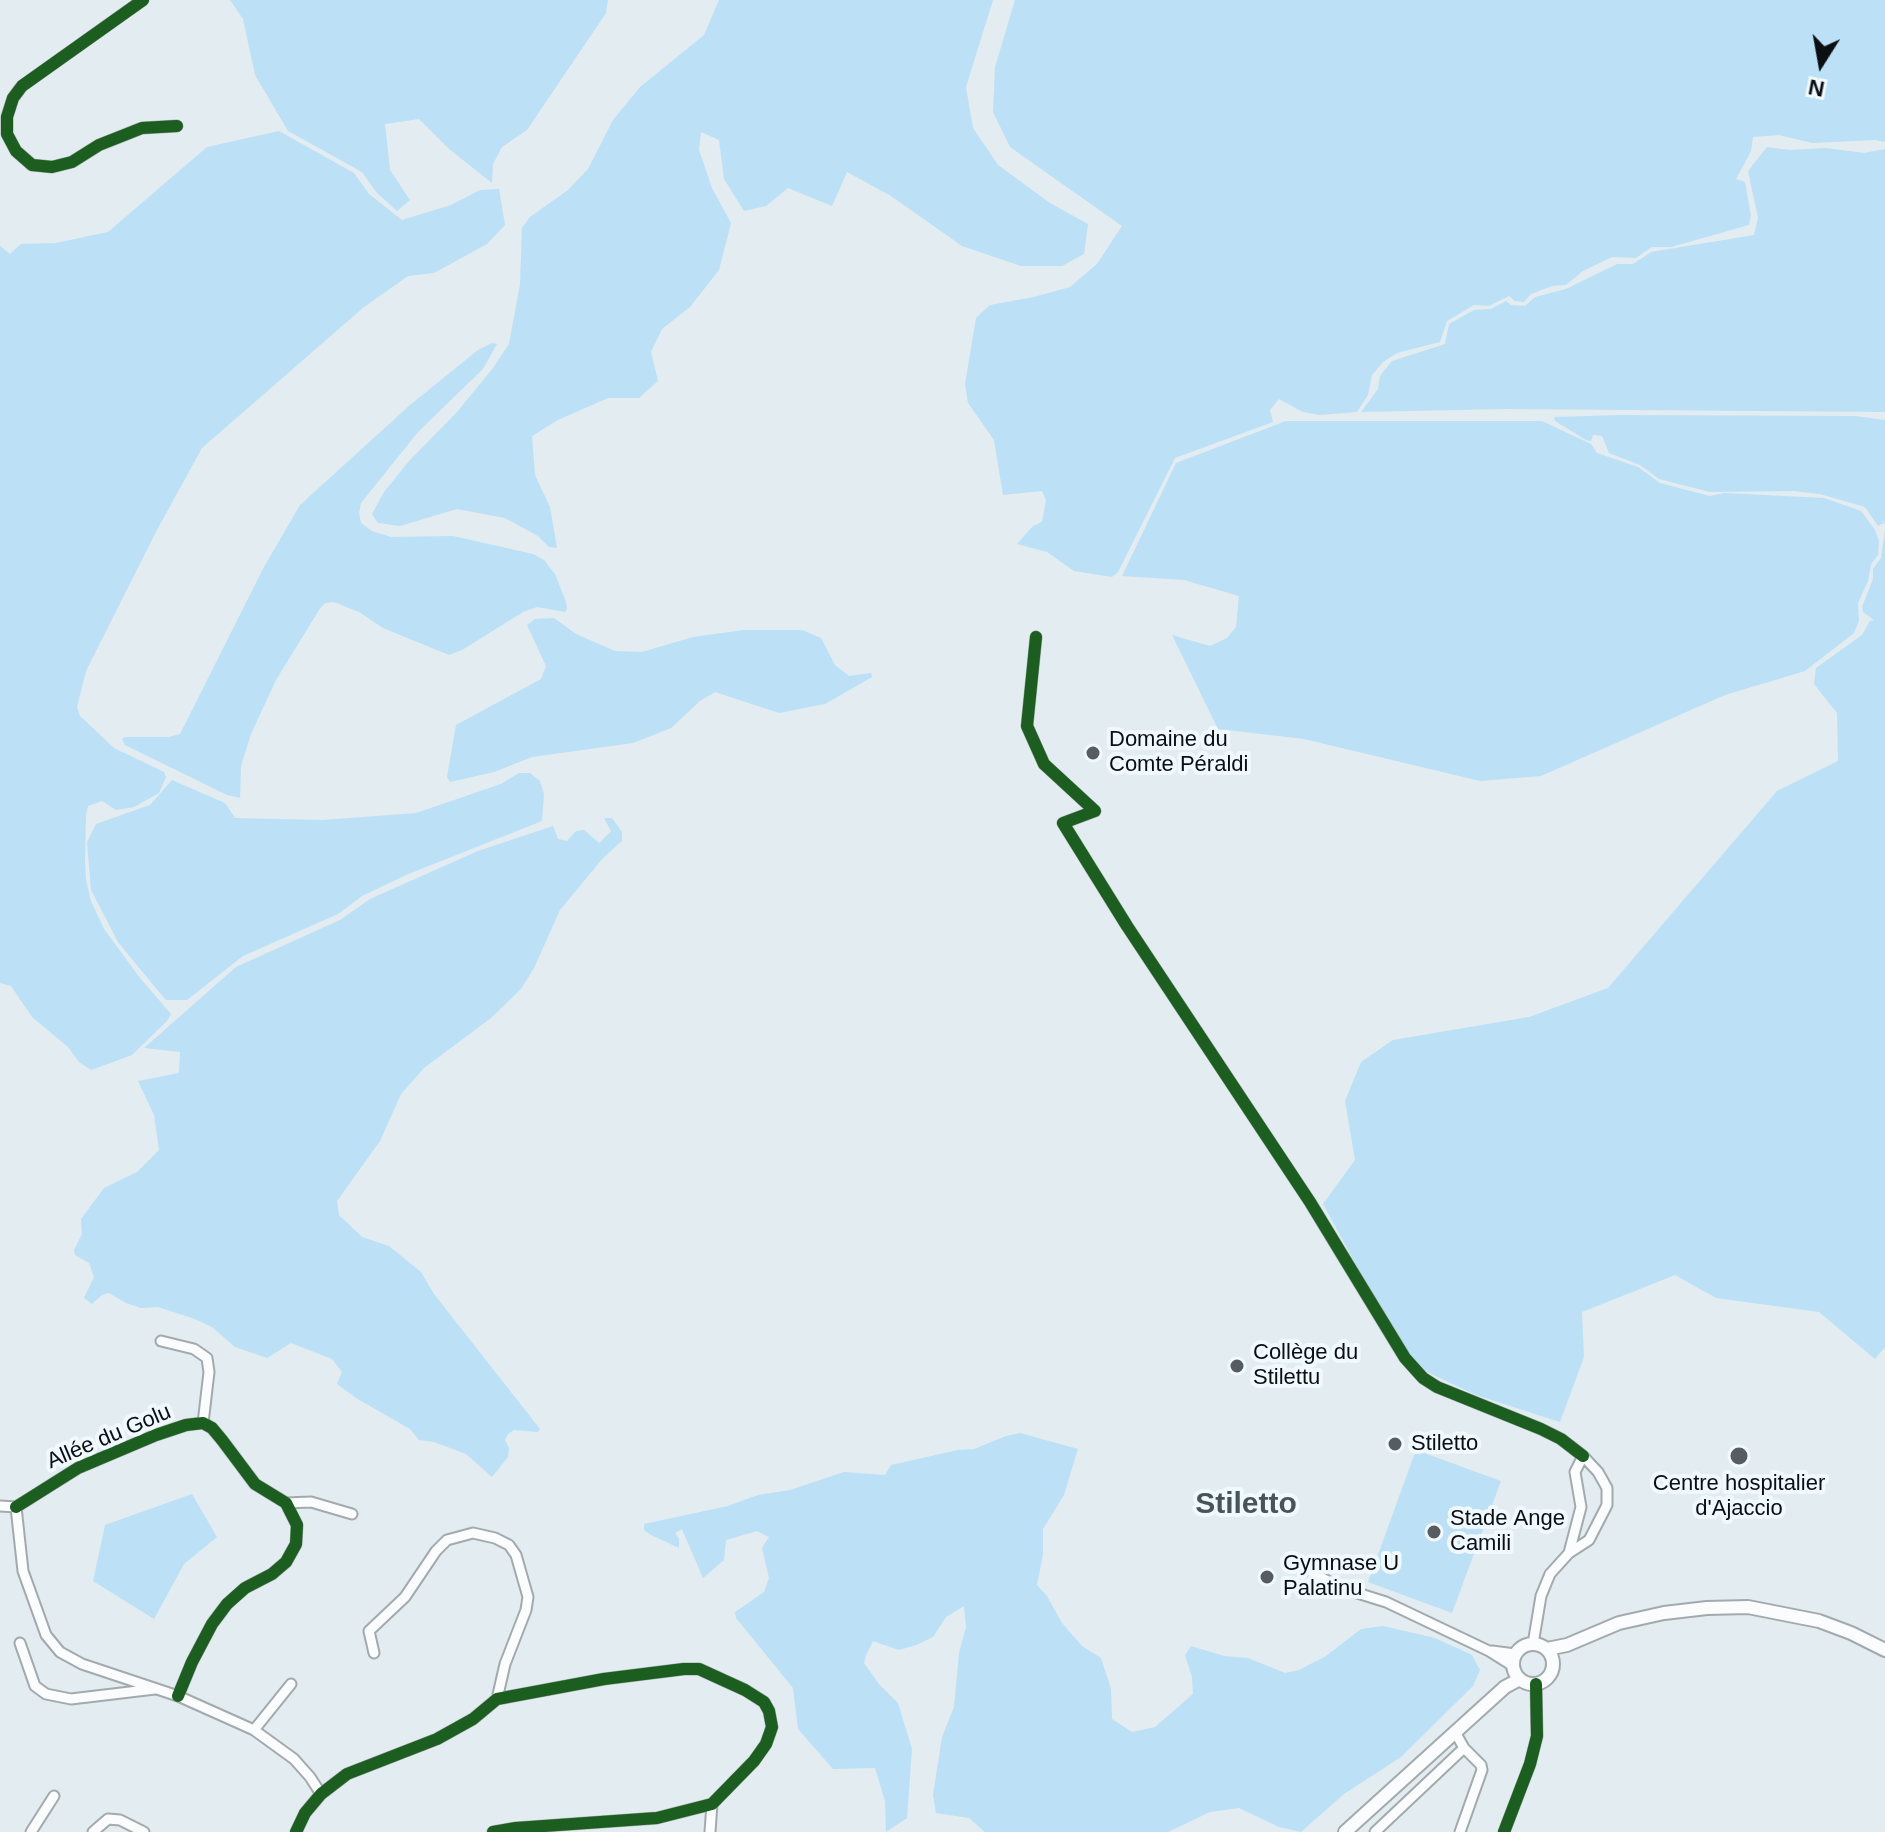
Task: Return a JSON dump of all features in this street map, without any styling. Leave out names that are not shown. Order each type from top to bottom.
[{"type":"main road","points":[[1550,1654],[1619,1623],[1664,1613],[1748,1607],[1819,1621],[1885,1650]]},
{"type":"main road","points":[[1345,1832],[1505,1687],[1523,1647],[1533,1644],[1550,1654]]},
{"type":"main road","points":[[1516,1668],[1536,1684],[1552,1673],[1550,1654]]},
{"type":"street","points":[[143,0],[22,86],[7,117],[7,134],[16,151],[32,165],[52,167],[72,162],[99,145],[142,128],[177,126]]},
{"type":"street","points":[[1036,637],[1027,726],[1044,764],[1095,811],[1063,823],[1127,926],[1310,1202],[1405,1358],[1423,1378],[1437,1387],[1561,1439],[1583,1456],[1607,1488],[1607,1505],[1589,1540],[1569,1553],[1550,1574],[1541,1596],[1533,1644]]},
{"type":"street","points":[[161,1341],[194,1349],[207,1358],[209,1372],[203,1423]]},
{"type":"street","name":"Allée du Golu","points":[[16,1507],[78,1468],[156,1435],[203,1423],[212,1428],[255,1484],[286,1503]]},
{"type":"street","points":[[1569,1553],[1581,1507],[1575,1472],[1583,1456]]},
{"type":"street","points":[[178,1696],[212,1624],[227,1604],[245,1588],[272,1574],[286,1562],[296,1544],[297,1525],[286,1503],[311,1502],[352,1514]]},
{"type":"street","points":[[0,1506],[16,1507],[23,1571],[46,1635],[60,1652],[82,1664],[159,1688],[254,1730],[294,1759],[321,1794]]},
{"type":"street","points":[[374,1653],[369,1631],[405,1597],[447,1540],[473,1533],[495,1538],[509,1545],[516,1555],[528,1597],[523,1620],[505,1664],[497,1699]]},
{"type":"street","points":[[1310,1571],[1338,1587],[1386,1602],[1489,1651],[1516,1668]]},
{"type":"street","points":[[20,1643],[35,1686],[46,1694],[71,1699],[159,1688]]},
{"type":"street","points":[[296,1832],[305,1813],[321,1794],[347,1774],[437,1739],[473,1719],[497,1699],[604,1679],[699,1669],[764,1702],[769,1711],[772,1727],[766,1744],[754,1761],[712,1804],[657,1818],[493,1832]]},
{"type":"street","points":[[254,1730],[291,1684]]},
{"type":"street","points":[[1504,1832],[1530,1764],[1537,1736],[1536,1684]]},
{"type":"street","points":[[1455,1732],[1482,1770],[1460,1832]]},
{"type":"street","points":[[1375,1832],[1464,1748]]},
{"type":"street","points":[[31,1832],[54,1796]]},
{"type":"street","points":[[710,1832],[712,1804]]},
{"type":"street","points":[[93,1832],[108,1819],[120,1820],[144,1832]]},
{"type":"shaded area","points":[[230,0],[608,0],[606,13],[527,130],[502,147],[493,164],[492,183],[449,149],[419,119],[385,124],[390,170],[410,200],[397,211],[377,193],[362,172],[288,131],[255,75],[243,19]]},
{"type":"shaded area","points":[[719,0],[993,0],[966,87],[973,128],[998,165],[1050,203],[1088,224],[1084,254],[1062,266],[1021,266],[962,246],[891,196],[847,172],[832,206],[788,188],[766,206],[744,211],[724,179],[719,140],[701,132],[699,150],[712,188],[731,223],[719,270],[690,307],[662,329],[651,352],[658,381],[639,398],[608,398],[558,420],[532,436],[535,475],[550,507],[557,548],[549,547],[538,536],[505,518],[457,509],[400,526],[378,523],[372,514],[384,492],[457,412],[509,344],[520,284],[522,228],[530,217],[568,190],[588,169],[613,120],[640,87],[704,35]]},
{"type":"shaded area","points":[[1015,0],[1885,0],[1885,142],[1812,143],[1779,135],[1753,137],[1751,151],[1736,179],[1745,182],[1751,216],[1749,225],[1671,247],[1652,247],[1636,258],[1612,257],[1583,271],[1566,285],[1552,286],[1531,294],[1524,302],[1515,301],[1509,296],[1489,306],[1474,305],[1447,321],[1440,342],[1397,353],[1383,362],[1372,375],[1368,395],[1357,412],[1320,415],[1303,412],[1279,399],[1270,410],[1273,422],[1175,458],[1118,572],[1112,577],[1074,571],[1047,552],[1017,544],[1033,526],[1042,522],[1046,500],[1042,491],[1003,495],[994,440],[968,403],[965,384],[976,318],[990,305],[1070,287],[1097,264],[1122,226],[1010,147],[993,112],[995,67]]},
{"type":"shaded area","points":[[279,131],[354,173],[369,194],[402,220],[451,205],[480,190],[499,189],[505,225],[487,244],[434,273],[408,276],[364,307],[202,448],[86,671],[77,707],[80,716],[114,748],[164,772],[166,777],[159,793],[134,807],[116,810],[102,801],[88,806],[85,861],[91,901],[104,929],[171,1014],[132,1055],[91,1070],[32,1017],[11,986],[0,983],[0,246],[10,254],[21,244],[56,243],[108,232],[207,147]]},
{"type":"shaded area","points":[[1767,147],[1790,150],[1826,148],[1864,153],[1885,149],[1885,412],[1504,409],[1361,412],[1378,389],[1380,376],[1392,361],[1445,344],[1449,324],[1474,310],[1491,309],[1506,301],[1511,305],[1525,306],[1535,297],[1566,289],[1617,264],[1633,264],[1651,252],[1754,235],[1758,218],[1748,171]]},
{"type":"shaded area","points":[[492,343],[497,344],[483,369],[418,432],[361,503],[361,523],[372,531],[391,537],[453,536],[533,554],[544,560],[555,574],[566,602],[565,612],[537,607],[523,612],[449,655],[383,628],[359,612],[334,602],[325,603],[276,680],[251,734],[241,766],[240,798],[227,795],[125,745],[122,739],[125,737],[180,734],[264,567],[300,505],[410,405],[478,350]]},
{"type":"shaded area","points":[[1855,416],[1885,420],[1885,522],[1878,526],[1865,507],[1820,494],[1793,491],[1710,492],[1659,479],[1640,465],[1609,453],[1602,436],[1593,435],[1591,441],[1586,440],[1555,421],[1554,417]]},
{"type":"shaded area","points":[[1286,421],[1542,421],[1591,444],[1597,453],[1638,467],[1660,483],[1710,496],[1724,493],[1824,498],[1861,511],[1875,530],[1879,541],[1878,555],[1871,564],[1868,581],[1858,603],[1859,621],[1854,633],[1805,671],[1725,695],[1541,776],[1480,781],[1304,739],[1218,729],[1172,635],[1210,646],[1227,638],[1236,627],[1239,596],[1184,580],[1122,576],[1176,463]]},
{"type":"shaded area","points":[[1885,530],[1885,1347],[1875,1359],[1819,1312],[1716,1298],[1675,1275],[1582,1312],[1584,1357],[1560,1422],[1476,1395],[1410,1364],[1323,1204],[1355,1160],[1345,1101],[1361,1062],[1393,1040],[1529,1017],[1608,988],[1777,791],[1838,761],[1837,713],[1814,684],[1816,668],[1862,635],[1870,621],[1874,620],[1863,612],[1862,607],[1873,579],[1873,569],[1881,558]]},
{"type":"shaded area","points":[[554,618],[576,634],[615,651],[642,652],[693,637],[744,630],[802,630],[821,638],[835,665],[849,676],[871,673],[872,677],[825,704],[779,713],[715,692],[700,701],[671,728],[633,743],[532,757],[494,772],[450,782],[447,777],[456,725],[541,679],[546,666],[527,625],[535,619]]},
{"type":"shaded area","points":[[519,773],[530,773],[540,781],[544,794],[542,821],[406,875],[362,896],[338,914],[243,956],[187,1000],[166,1000],[118,942],[91,890],[87,842],[96,824],[150,805],[172,780],[225,803],[235,818],[323,820],[416,813],[501,784]]},
{"type":"shaded area","points":[[604,818],[612,818],[622,832],[622,841],[603,858],[560,910],[521,989],[491,1018],[424,1068],[401,1094],[380,1141],[337,1201],[339,1215],[362,1237],[389,1246],[421,1272],[434,1294],[540,1429],[538,1432],[514,1430],[508,1434],[505,1440],[509,1448],[508,1457],[492,1477],[466,1454],[419,1440],[410,1429],[337,1384],[342,1372],[332,1359],[291,1343],[267,1358],[235,1347],[212,1327],[195,1319],[158,1307],[141,1308],[109,1293],[92,1304],[84,1298],[94,1277],[89,1263],[75,1255],[74,1250],[82,1234],[81,1219],[104,1188],[137,1172],[159,1150],[154,1115],[138,1081],[179,1073],[180,1052],[144,1048],[236,967],[340,920],[370,899],[478,851],[553,826],[558,839],[567,841],[576,831],[584,830],[599,843],[611,831]]},
{"type":"shaded area","points":[[1020,1433],[1078,1449],[1064,1495],[1043,1529],[1043,1554],[1037,1585],[1062,1623],[1082,1646],[1101,1658],[1111,1689],[1112,1719],[1132,1732],[1155,1727],[1193,1694],[1192,1677],[1185,1655],[1191,1646],[1224,1656],[1248,1658],[1285,1673],[1299,1670],[1326,1656],[1361,1629],[1383,1626],[1435,1638],[1472,1655],[1480,1670],[1473,1686],[1401,1757],[1344,1794],[1301,1832],[1279,1827],[1239,1808],[1210,1812],[1168,1832],[985,1832],[969,1818],[936,1813],[933,1795],[942,1737],[954,1707],[959,1653],[966,1627],[964,1606],[946,1617],[933,1637],[899,1650],[873,1641],[866,1655],[864,1663],[898,1703],[912,1749],[907,1818],[886,1832],[885,1801],[875,1768],[833,1769],[798,1729],[793,1688],[736,1618],[735,1612],[764,1592],[769,1578],[762,1548],[769,1537],[757,1531],[726,1540],[724,1560],[703,1578],[682,1529],[675,1533],[679,1548],[651,1535],[644,1530],[644,1524],[790,1490],[844,1472],[885,1475],[891,1465],[974,1449]]},
{"type":"shaded area","name":"Stade Ange Camili","points":[[1416,1450],[1501,1481],[1452,1613],[1368,1582]]},
{"type":"shaded area","points":[[192,1494],[217,1537],[184,1564],[154,1619],[93,1581],[105,1525]]},
{"type":"cycle path","points":[[143,0],[22,86],[13,98],[7,117],[7,134],[16,151],[32,165],[52,167],[72,162],[99,145],[142,128],[177,126]]},
{"type":"cycle path","points":[[1036,637],[1027,726],[1044,764],[1095,811],[1063,823],[1127,926],[1310,1202],[1405,1358],[1423,1378],[1437,1387],[1541,1429],[1561,1439],[1583,1456]]},
{"type":"cycle path","points":[[16,1507],[78,1468],[156,1435],[203,1423],[212,1428],[255,1484],[286,1503],[297,1525],[296,1544],[286,1562],[272,1574],[245,1588],[227,1604],[212,1624],[178,1696]]},
{"type":"cycle path","points":[[296,1832],[305,1813],[321,1794],[347,1774],[437,1739],[473,1719],[497,1699],[604,1679],[699,1669],[745,1690],[764,1702],[769,1711],[772,1727],[766,1744],[754,1761],[712,1804],[657,1818],[493,1832]]},
{"type":"cycle path","points":[[1504,1832],[1530,1764],[1537,1736],[1536,1684]]},
{"type":"place","name":"Domaine du Comte Péraldi","points":[[1093,753]]},
{"type":"place","name":"Collège du Stilettu","points":[[1237,1366]]},
{"type":"place","name":"Stiletto","points":[[1395,1444]]},
{"type":"place","name":"Centre hospitalier d'Ajaccio","points":[[1739,1456]]},
{"type":"place","name":"Stade Ange Camili","points":[[1434,1532]]},
{"type":"place","name":"Gymnase U Palatinu","points":[[1267,1577]]},
{"type":"district","name":"Stiletto","points":[[1246,1505]]}]
